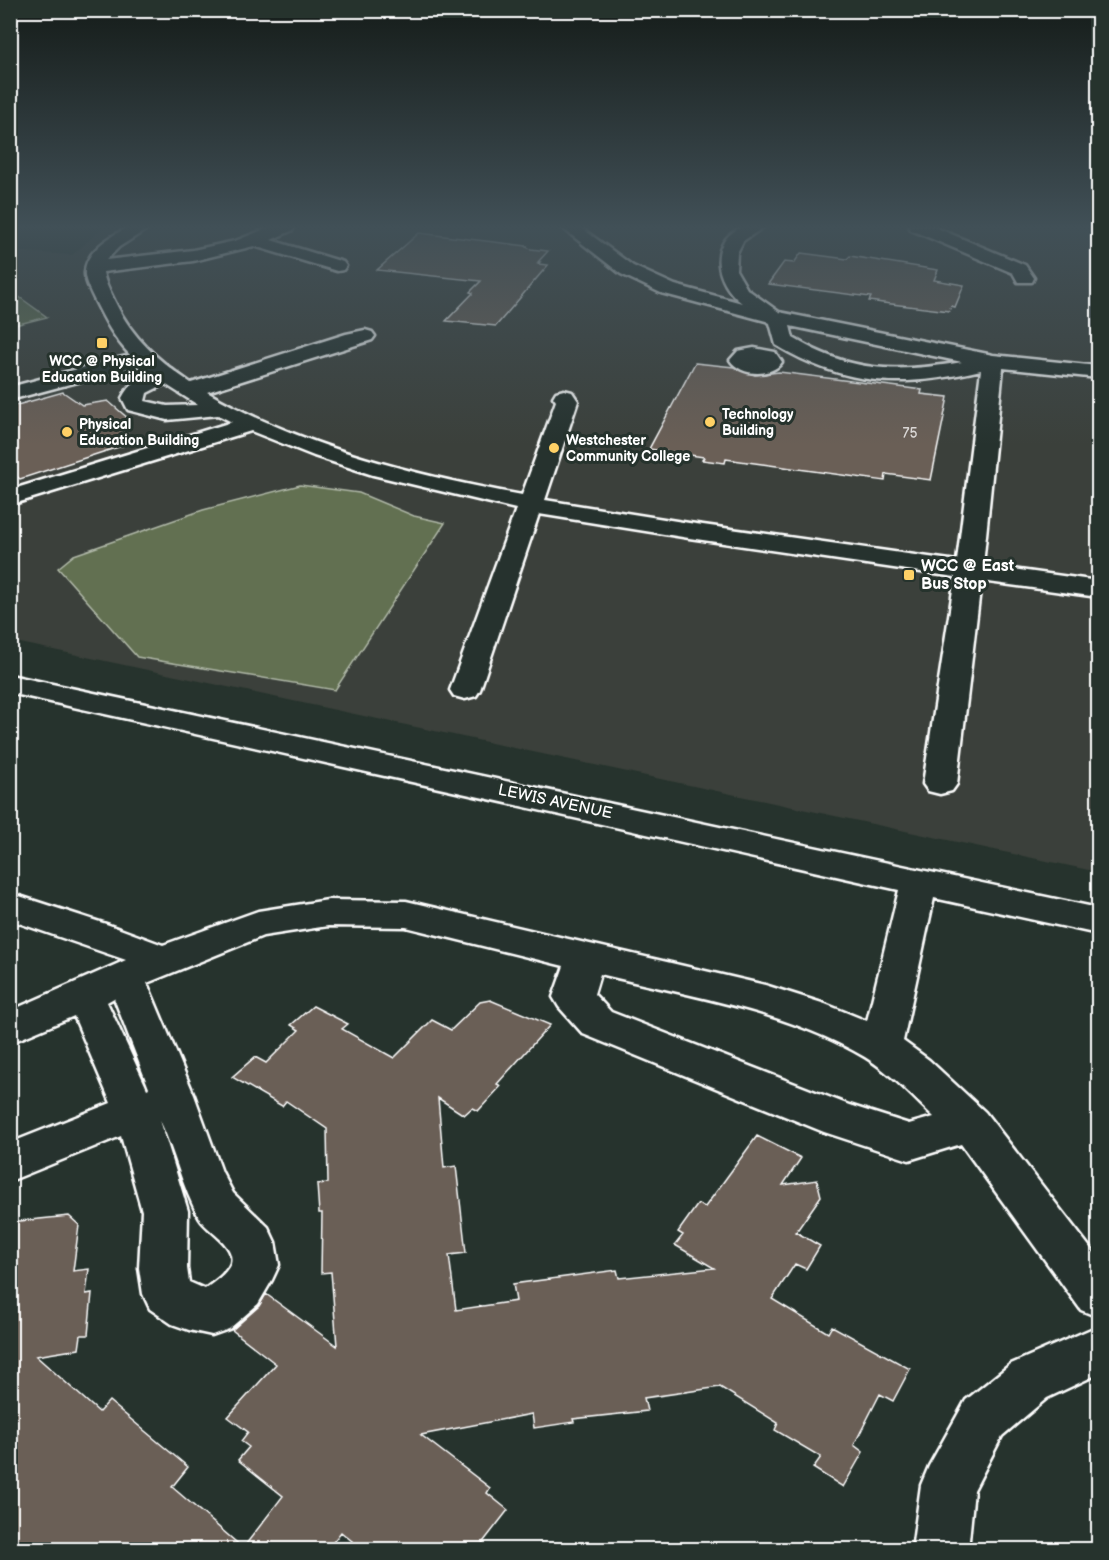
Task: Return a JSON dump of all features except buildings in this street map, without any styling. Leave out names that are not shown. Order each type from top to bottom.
[{"type":"street","points":[[104,299],[116,325],[146,357],[190,390],[253,423],[339,458],[410,479],[530,506],[1098,589]]},
{"type":"street","points":[[705,299],[775,317],[950,353],[993,361],[1098,372]]},
{"type":"street","points":[[749,299],[775,317],[782,328],[783,341],[800,354],[825,365],[882,375],[936,373],[993,361]]},
{"type":"street","points":[[190,390],[365,336]]},
{"type":"street","points":[[764,355],[783,341]]},
{"type":"street","points":[[936,373],[950,353]]},
{"type":"street","points":[[10,394],[146,357]]},
{"type":"street","points":[[939,784],[969,571],[993,361]]},
{"type":"street","points":[[169,376],[143,385],[135,392],[133,398],[136,405],[156,412],[172,413],[221,408]]},
{"type":"street","points":[[465,690],[517,537],[566,406],[567,401],[564,397]]},
{"type":"street","points":[[10,498],[253,423]]},
{"type":"street","points":[[10,479],[19,485],[38,490]]},
{"type":"street","name":"LEWIS AVENUE","points":[[10,684],[1098,921]]},
{"type":"street","points":[[881,1047],[919,882]]},
{"type":"street","points":[[10,906],[96,934],[163,960]]},
{"type":"street","points":[[10,1028],[163,960],[258,924],[328,913],[406,914],[777,1004],[848,1030],[881,1047],[914,1072],[970,1124],[1098,1295]]},
{"type":"street","points":[[586,959],[573,997],[597,1023],[839,1120],[909,1142],[970,1124]]},
{"type":"street","points":[[125,977],[155,1103]]},
{"type":"street","points":[[84,995],[155,1103]]},
{"type":"street","points":[[10,1163],[155,1103]]},
{"type":"street","points":[[940,1550],[948,1485],[984,1418],[1029,1381],[1098,1349]]},
{"type":"shaded area","name":"Westchester Community College","points":[[10,299],[1098,299],[1098,872],[11,641]]},
{"type":"green space","points":[[11,299],[22,299],[47,317],[11,326]]},
{"type":"green space","points":[[300,485],[359,493],[414,516],[445,523],[335,690],[137,657],[58,568],[74,555],[203,510]]},
{"type":"place","name":"WCC @ Physical Education Building","points":[[102,343]]},
{"type":"place","name":"Technology Building","points":[[710,422]]},
{"type":"place","name":"Physical Education Building","points":[[67,432]]},
{"type":"place","name":"Westchester Community College","points":[[554,448]]},
{"type":"place","name":"WCC @ East Bus Stop","points":[[909,575]]}]
